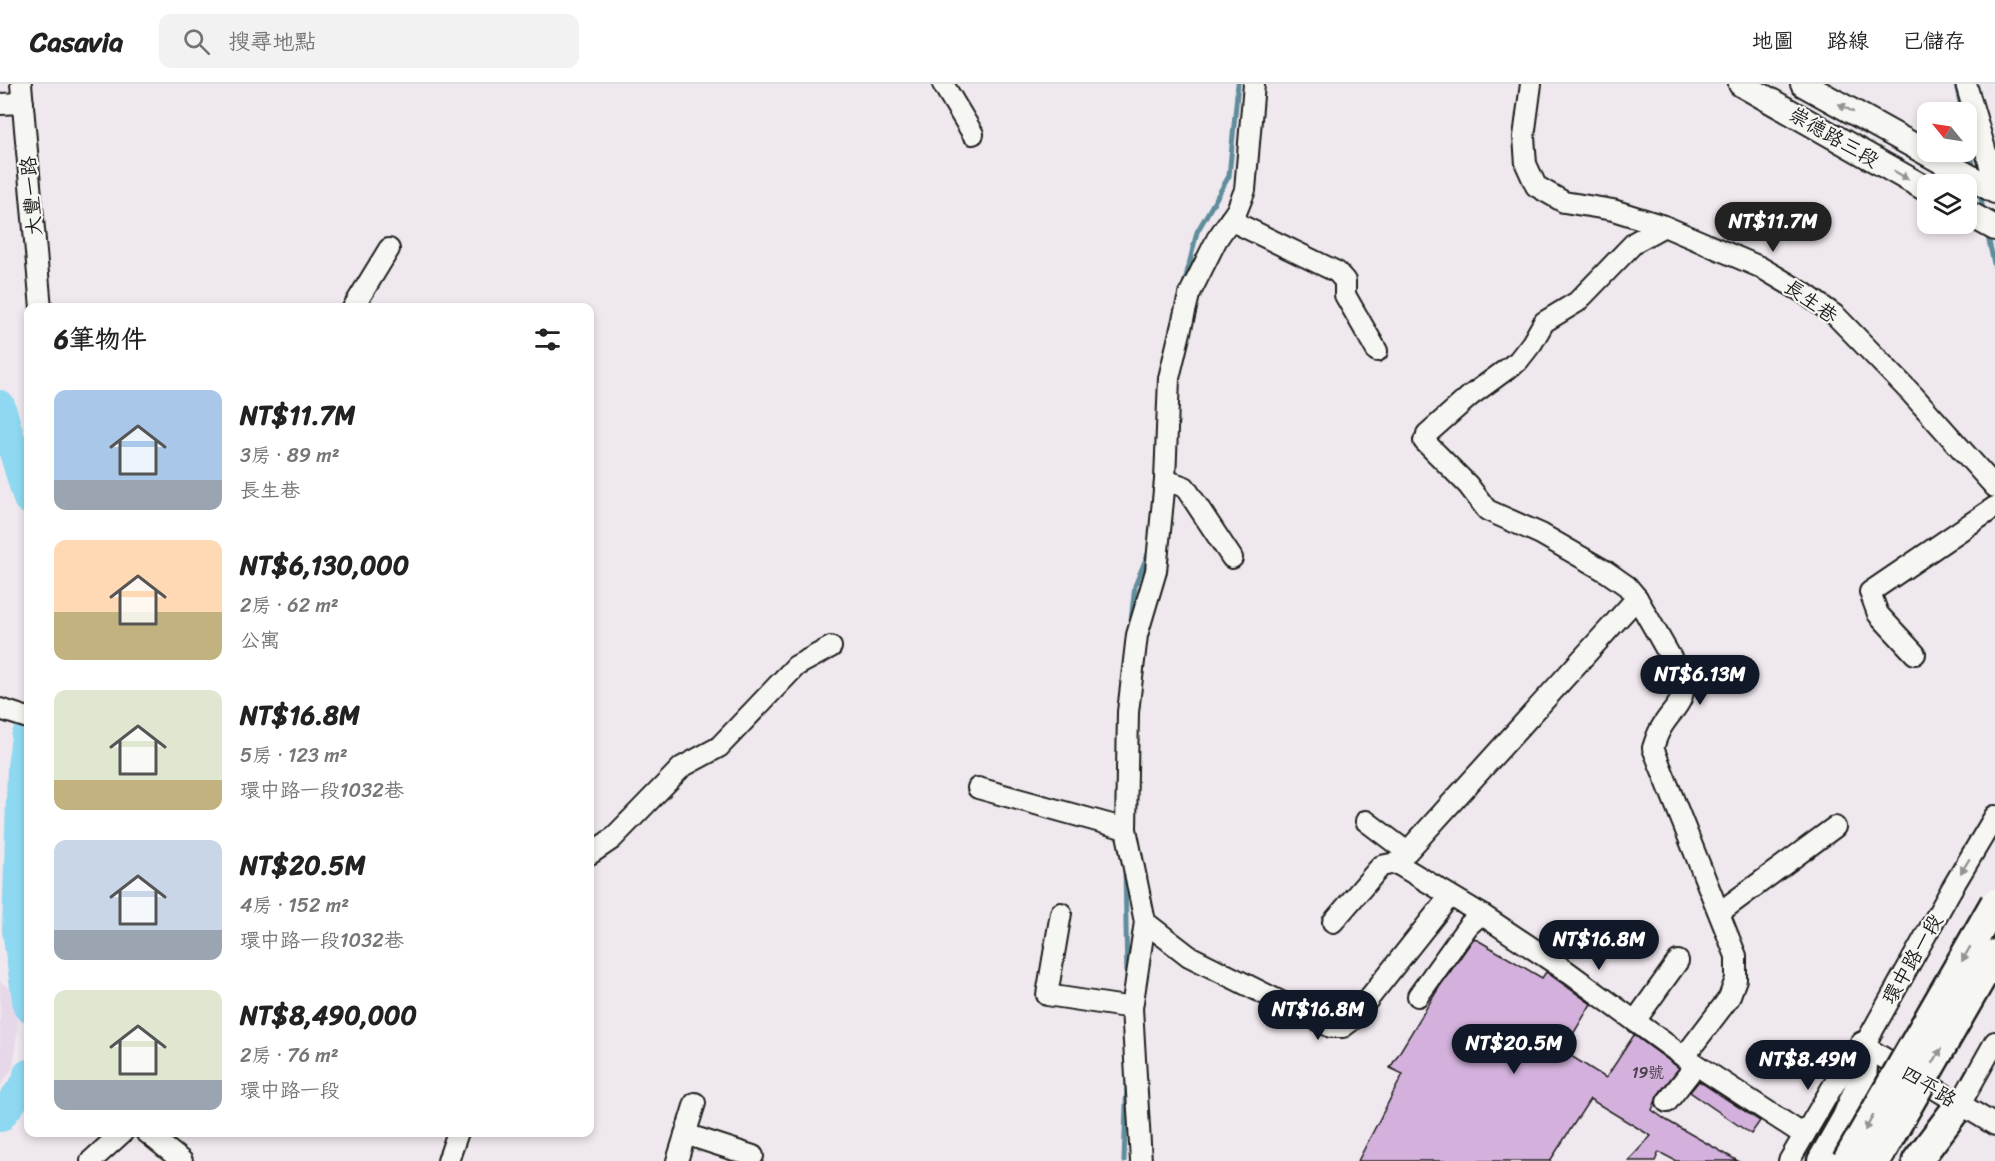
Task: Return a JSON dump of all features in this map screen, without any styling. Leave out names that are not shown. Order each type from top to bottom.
[{"type":"highway","points":[[1847,1161],[1995,903]]},
{"type":"highway","points":[[1876,1161],[1995,954]]},
{"type":"highway","points":[[1822,1161],[1862,1082],[1864,1046]]},
{"type":"highway","points":[[1917,1161],[1960,1104]]},
{"type":"main road","name":"崇德路三段","points":[[1741,84],[1917,184]]},
{"type":"main road","name":"崇德路三段","points":[[1803,84],[1987,185]]},
{"type":"main road","points":[[1977,218],[1995,228]]},
{"type":"street","points":[[943,84],[973,134]]},
{"type":"street","points":[[1141,1161],[1132,1008],[1145,922],[1126,829],[1128,712],[1137,635],[1156,571],[1165,480],[1169,378],[1189,295],[1217,238],[1237,210],[1245,190],[1254,84]]},
{"type":"street","name":"長生巷","points":[[1531,84],[1524,137],[1526,164],[1536,186],[1564,202],[1613,210],[1664,226],[1760,267],[1804,293],[1836,316],[1912,394],[1995,487]]},
{"type":"street","points":[[1966,84],[1987,185]]},
{"type":"street","points":[[0,104],[22,93]]},
{"type":"street","name":"大豐一路","points":[[22,93],[41,303]]},
{"type":"street","points":[[1230,220],[1337,272],[1345,280],[1345,295],[1377,351]]},
{"type":"street","points":[[1664,226],[1635,242],[1577,302],[1544,322],[1518,361],[1470,396],[1426,437],[1487,510],[1541,534],[1627,586],[1637,598],[1683,679],[1685,692],[1682,700],[1660,730],[1653,748],[1720,912],[1736,956],[1737,979],[1729,998],[1667,1102]]},
{"type":"street","points":[[356,303],[389,249]]},
{"type":"street","points":[[1165,480],[1185,487],[1232,558]]},
{"type":"street","points":[[1915,654],[1878,614],[1870,592],[1995,507]]},
{"type":"street","points":[[1366,821],[1407,852],[1637,598]]},
{"type":"street","points":[[594,851],[612,839],[682,767],[719,747],[796,666],[831,647]]},
{"type":"street","points":[[0,709],[24,717]]},
{"type":"street","points":[[978,788],[1126,829]]},
{"type":"street","name":"環中路一段","points":[[1790,1161],[1843,1070],[1864,1046],[1995,816]]},
{"type":"street","points":[[1720,912],[1835,827]]},
{"type":"street","points":[[1334,922],[1381,866],[1396,863],[1480,914],[1565,970],[1690,1061],[1804,1135]]},
{"type":"street","points":[[1145,922],[1189,956],[1331,1027],[1343,1027],[1351,1021],[1450,896]]},
{"type":"street","points":[[1061,913],[1047,995],[1132,1008]]},
{"type":"street","points":[[1418,996],[1468,926],[1480,914]]},
{"type":"street","points":[[1635,1021],[1678,961]]},
{"type":"street","points":[[1931,1161],[1995,1042]]},
{"type":"street","name":"四平路","points":[[1864,1046],[1995,1125]]},
{"type":"street","points":[[677,1161],[695,1102]]},
{"type":"street","points":[[685,1134],[753,1156]]},
{"type":"street","points":[[91,1161],[117,1137]]},
{"type":"street","points":[[152,1137],[182,1161]]},
{"type":"street","points":[[448,1161],[456,1137]]},
{"type":"shaded area","points":[[0,982],[9,988],[18,1025],[13,1068],[0,1086]]},
{"type":"building","points":[[1474,938],[1542,978],[1546,972],[1591,1004],[1563,1051],[1606,1078],[1634,1035],[1679,1068],[1658,1095],[1652,1110],[1738,1161],[1676,1161],[1659,1152],[1655,1161],[1628,1161],[1651,1136],[1590,1099],[1550,1161],[1358,1161],[1403,1074],[1390,1068],[1438,989]]},
{"type":"building","points":[[1699,1081],[1760,1121],[1751,1134],[1690,1092]]},
{"type":"waterway","points":[[1184,285],[1197,232],[1229,176],[1238,84]]},
{"type":"waterway","points":[[1956,84],[1960,102]]},
{"type":"waterway","points":[[1972,162],[1974,170]]},
{"type":"waterway","points":[[1979,191],[1984,214]]},
{"type":"waterway","points":[[1987,232],[1995,268]]},
{"type":"waterway","points":[[0,405],[24,486]]},
{"type":"waterway","points":[[1130,630],[1135,586],[1150,549]]},
{"type":"waterway","points":[[24,752],[17,930],[24,979]]},
{"type":"waterway","points":[[1125,867],[1127,980]]},
{"type":"waterway","points":[[1124,1161],[1127,1080]]},
{"type":"waterway","points":[[0,1117],[24,1086]]}]
